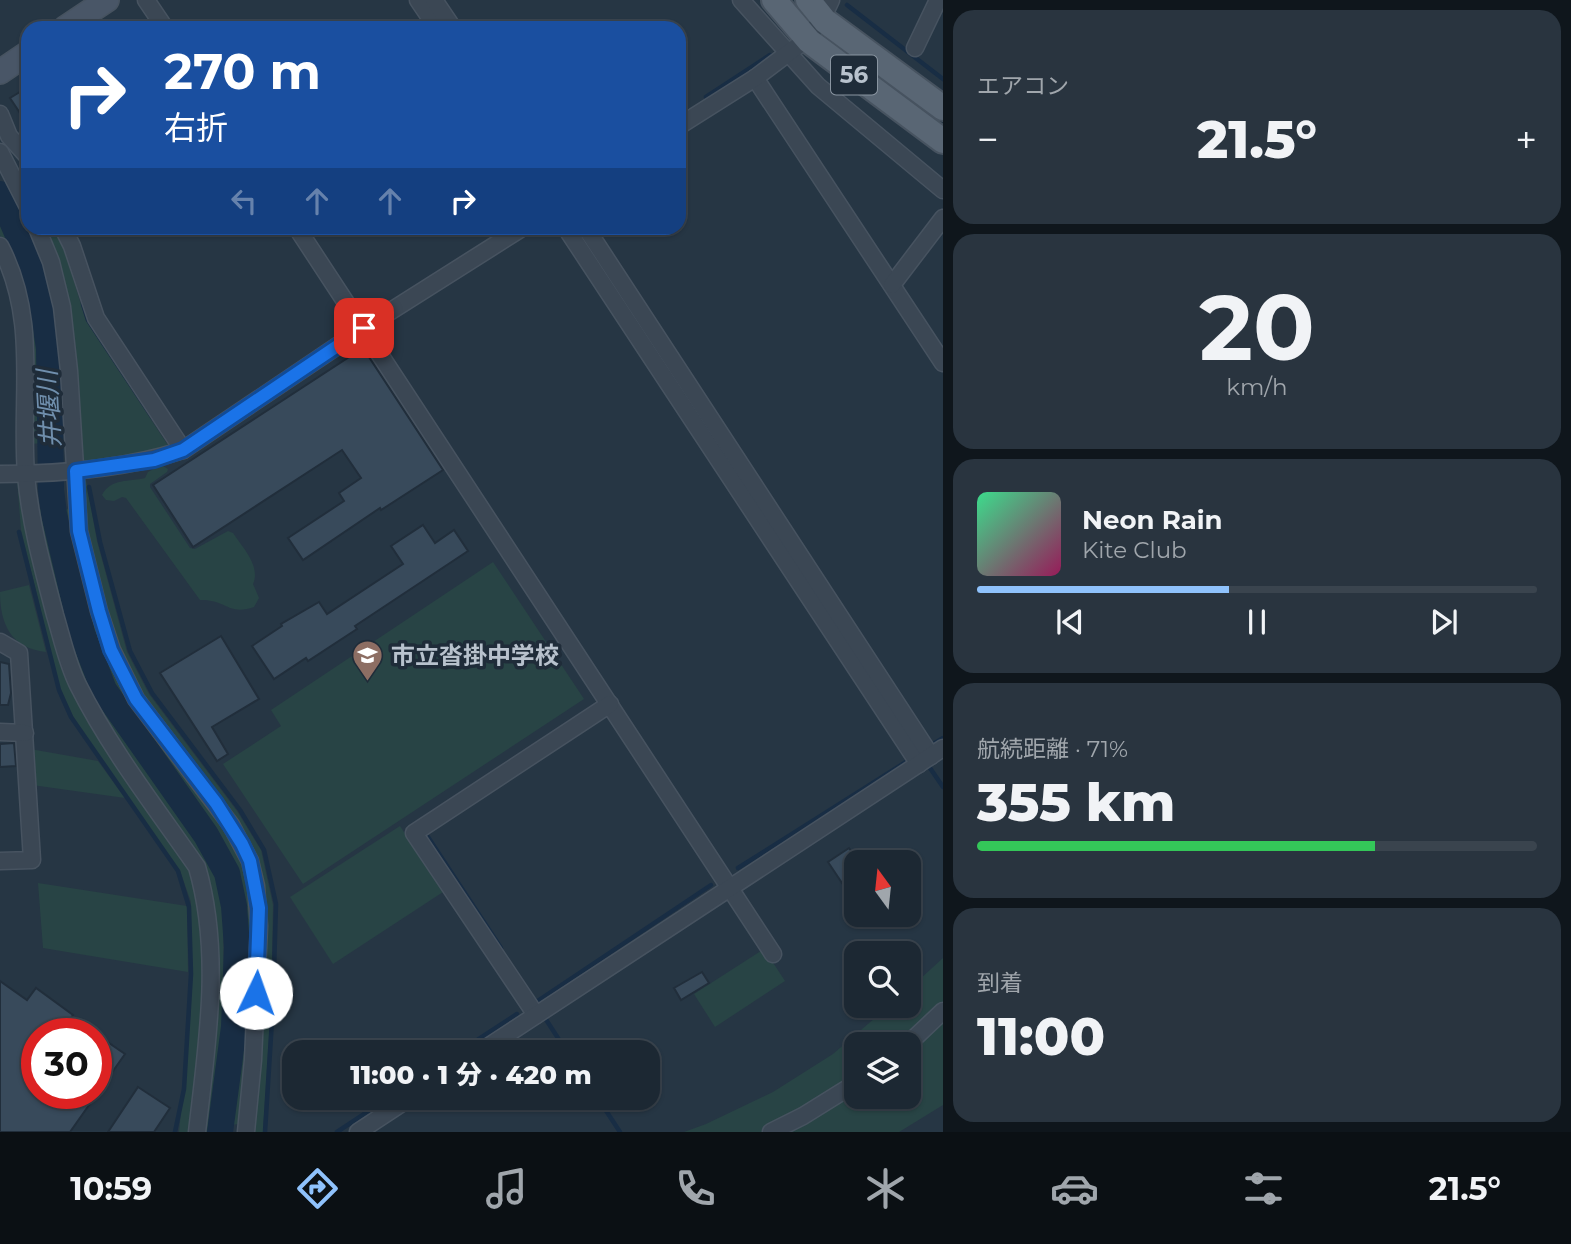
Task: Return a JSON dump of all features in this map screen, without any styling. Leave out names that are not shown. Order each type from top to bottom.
[{"type":"main road","points":[[76,21],[107,0]]},
{"type":"main road","name":"56","points":[[774,0],[797,46],[943,141]]},
{"type":"main road","name":"56","points":[[820,6],[943,108]]},
{"type":"main road","points":[[0,72],[21,58]]},
{"type":"street","points":[[146,0],[160,21]]},
{"type":"street","points":[[418,0],[432,21]]},
{"type":"street","points":[[434,0],[448,21]]},
{"type":"street","points":[[741,0],[797,46],[818,86],[943,190]]},
{"type":"street","points":[[915,48],[938,0]]},
{"type":"street","points":[[686,122],[755,78],[797,46],[820,6]]},
{"type":"street","points":[[755,78],[943,363]]},
{"type":"street","points":[[0,114],[9,136],[21,149]]},
{"type":"street","points":[[0,152],[21,193]]},
{"type":"street","points":[[892,285],[943,218]]},
{"type":"street","points":[[40,235],[51,262],[62,307],[79,531],[111,650],[136,699],[230,825],[250,861],[256,886],[259,926],[253,1060],[246,1132]]},
{"type":"street","points":[[66,235],[96,318],[183,450]]},
{"type":"street","points":[[303,235],[772,954]]},
{"type":"street","points":[[0,474],[75,472],[154,460],[183,450],[364,328],[511,235]]},
{"type":"street","points":[[571,235],[931,756]]},
{"type":"street","points":[[591,235],[931,756]]},
{"type":"street","points":[[0,246],[6,257],[24,317],[29,474],[45,577],[65,650],[77,683],[98,721],[197,867],[203,890],[208,914],[211,1014],[197,1132]]},
{"type":"street","points":[[0,642],[19,653],[32,860],[0,861]]},
{"type":"street","points":[[536,1015],[414,833],[610,704]]},
{"type":"street","points":[[0,732],[25,733]]},
{"type":"street","points":[[498,1040],[931,756]]},
{"type":"street","points":[[921,1032],[943,1011]]},
{"type":"street","points":[[771,1132],[844,1090]]},
{"type":"street","points":[[358,1132],[391,1110]]},
{"type":"green space","points":[[0,204],[24,258],[17,260],[17,264],[26,262],[38,309],[44,356],[44,443],[30,444],[8,252],[0,235]]},
{"type":"green space","points":[[43,235],[56,235],[65,252],[86,321],[171,450],[80,463]]},
{"type":"green space","points":[[161,465],[168,469],[167,472],[150,484],[150,487],[190,548],[195,549],[228,531],[233,533],[246,551],[255,571],[253,584],[259,598],[254,607],[238,610],[209,600],[200,600],[126,498],[106,500],[102,495],[115,483],[145,478],[148,472]]},
{"type":"green space","points":[[17,480],[21,480],[62,652],[192,866],[200,897],[206,963],[204,1033],[195,1132],[179,1132],[191,1010],[191,902],[180,871],[90,743],[60,689],[21,530]]},
{"type":"green space","points":[[86,480],[97,541],[127,652],[149,694],[237,811],[261,850],[273,905],[271,1004],[263,1132],[248,1132],[253,860],[127,675],[82,531],[81,481]]},
{"type":"green space","points":[[74,506],[107,649],[228,829],[253,888],[243,1123],[227,1126],[242,968],[243,920],[235,873],[216,835],[130,722],[102,677],[86,631],[61,512]]},
{"type":"green space","points":[[36,509],[47,509],[49,514],[79,638],[95,683],[111,714],[197,837],[214,868],[223,908],[224,1023],[214,1132],[202,1132],[210,903],[99,719],[66,644]]},
{"type":"green space","points":[[493,562],[584,699],[303,884],[223,764],[281,726],[271,710]]},
{"type":"green space","points":[[29,585],[46,652],[34,650],[16,639],[5,624],[2,614],[0,592]]},
{"type":"green space","points":[[30,749],[98,761],[125,798],[32,785]]},
{"type":"green space","points":[[400,826],[443,892],[333,964],[290,897]]},
{"type":"green space","points":[[38,883],[187,906],[188,972],[43,948]]},
{"type":"green space","points":[[764,949],[785,981],[715,1027],[694,994]]},
{"type":"green space","points":[[943,958],[943,1005],[914,1032],[859,1032],[875,1018],[921,1018],[921,978]]},
{"type":"green space","points":[[943,1018],[943,1105],[899,1132],[782,1132],[844,1095],[844,1109],[921,1109],[921,1039]]},
{"type":"green space","points":[[844,1045],[844,1084],[762,1132],[684,1132],[773,1092]]},
{"type":"building","points":[[21,91],[21,114],[10,98]]},
{"type":"building","points":[[363,348],[443,470],[381,510],[380,508],[303,560],[288,538],[344,501],[339,493],[361,478],[342,450],[193,547],[153,485]]},
{"type":"building","points":[[423,525],[435,543],[454,530],[468,551],[355,626],[357,629],[308,661],[306,658],[274,679],[252,646],[282,626],[281,624],[319,602],[327,614],[403,564],[391,546]]},
{"type":"building","points":[[221,636],[259,699],[212,727],[228,754],[217,761],[160,673]]},
{"type":"building","points":[[0,662],[9,664],[11,693],[8,705],[0,705]]},
{"type":"building","points":[[14,743],[16,766],[0,767],[0,744]]},
{"type":"building","points":[[844,851],[844,886],[828,862]]},
{"type":"building","points":[[702,972],[709,983],[681,1000],[674,988]]},
{"type":"building","points":[[0,981],[27,1000],[36,988],[73,1015],[71,1018],[21,1018],[21,1109],[86,1109],[70,1132],[0,1132]]},
{"type":"building","points":[[112,1045],[125,1054],[112,1072]]},
{"type":"building","points":[[138,1087],[170,1108],[154,1132],[108,1132]]},
{"type":"waterway","points":[[847,5],[943,79]]},
{"type":"waterway","points":[[706,97],[770,55]]},
{"type":"waterway","name":"井堰川","points":[[0,194],[29,260],[44,316],[49,348],[51,490],[54,514],[82,633],[104,690],[206,835],[227,873],[234,906],[237,947],[234,1027],[220,1132]]},
{"type":"waterway","points":[[17,263],[29,260]]},
{"type":"waterway","points":[[83,304],[88,320],[153,418]]},
{"type":"waterway","points":[[89,487],[100,542],[130,651],[152,693],[240,810],[264,850],[276,904],[265,1132]]},
{"type":"waterway","points":[[19,532],[59,690],[71,717],[178,871],[189,907],[191,974],[184,1089],[175,1132]]},
{"type":"waterway","points":[[930,746],[943,738]]},
{"type":"waterway","points":[[738,868],[909,760]]},
{"type":"waterway","points":[[930,768],[943,787]]},
{"type":"waterway","points":[[428,837],[501,948]]},
{"type":"waterway","points":[[534,999],[536,1002],[711,885]]},
{"type":"waterway","points":[[477,1040],[517,1014]]},
{"type":"waterway","points":[[545,1018],[559,1040]]},
{"type":"waterway","points":[[337,1132],[370,1110]]},
{"type":"waterway","points":[[606,1110],[620,1132]]},
{"type":"place","name":"市立沓掛中学校","points":[[368,682]]},
{"type":"route","points":[[256,993],[259,908],[250,861],[216,803],[136,699],[111,650],[79,531],[76,471],[154,460],[183,450],[364,328]]}]
